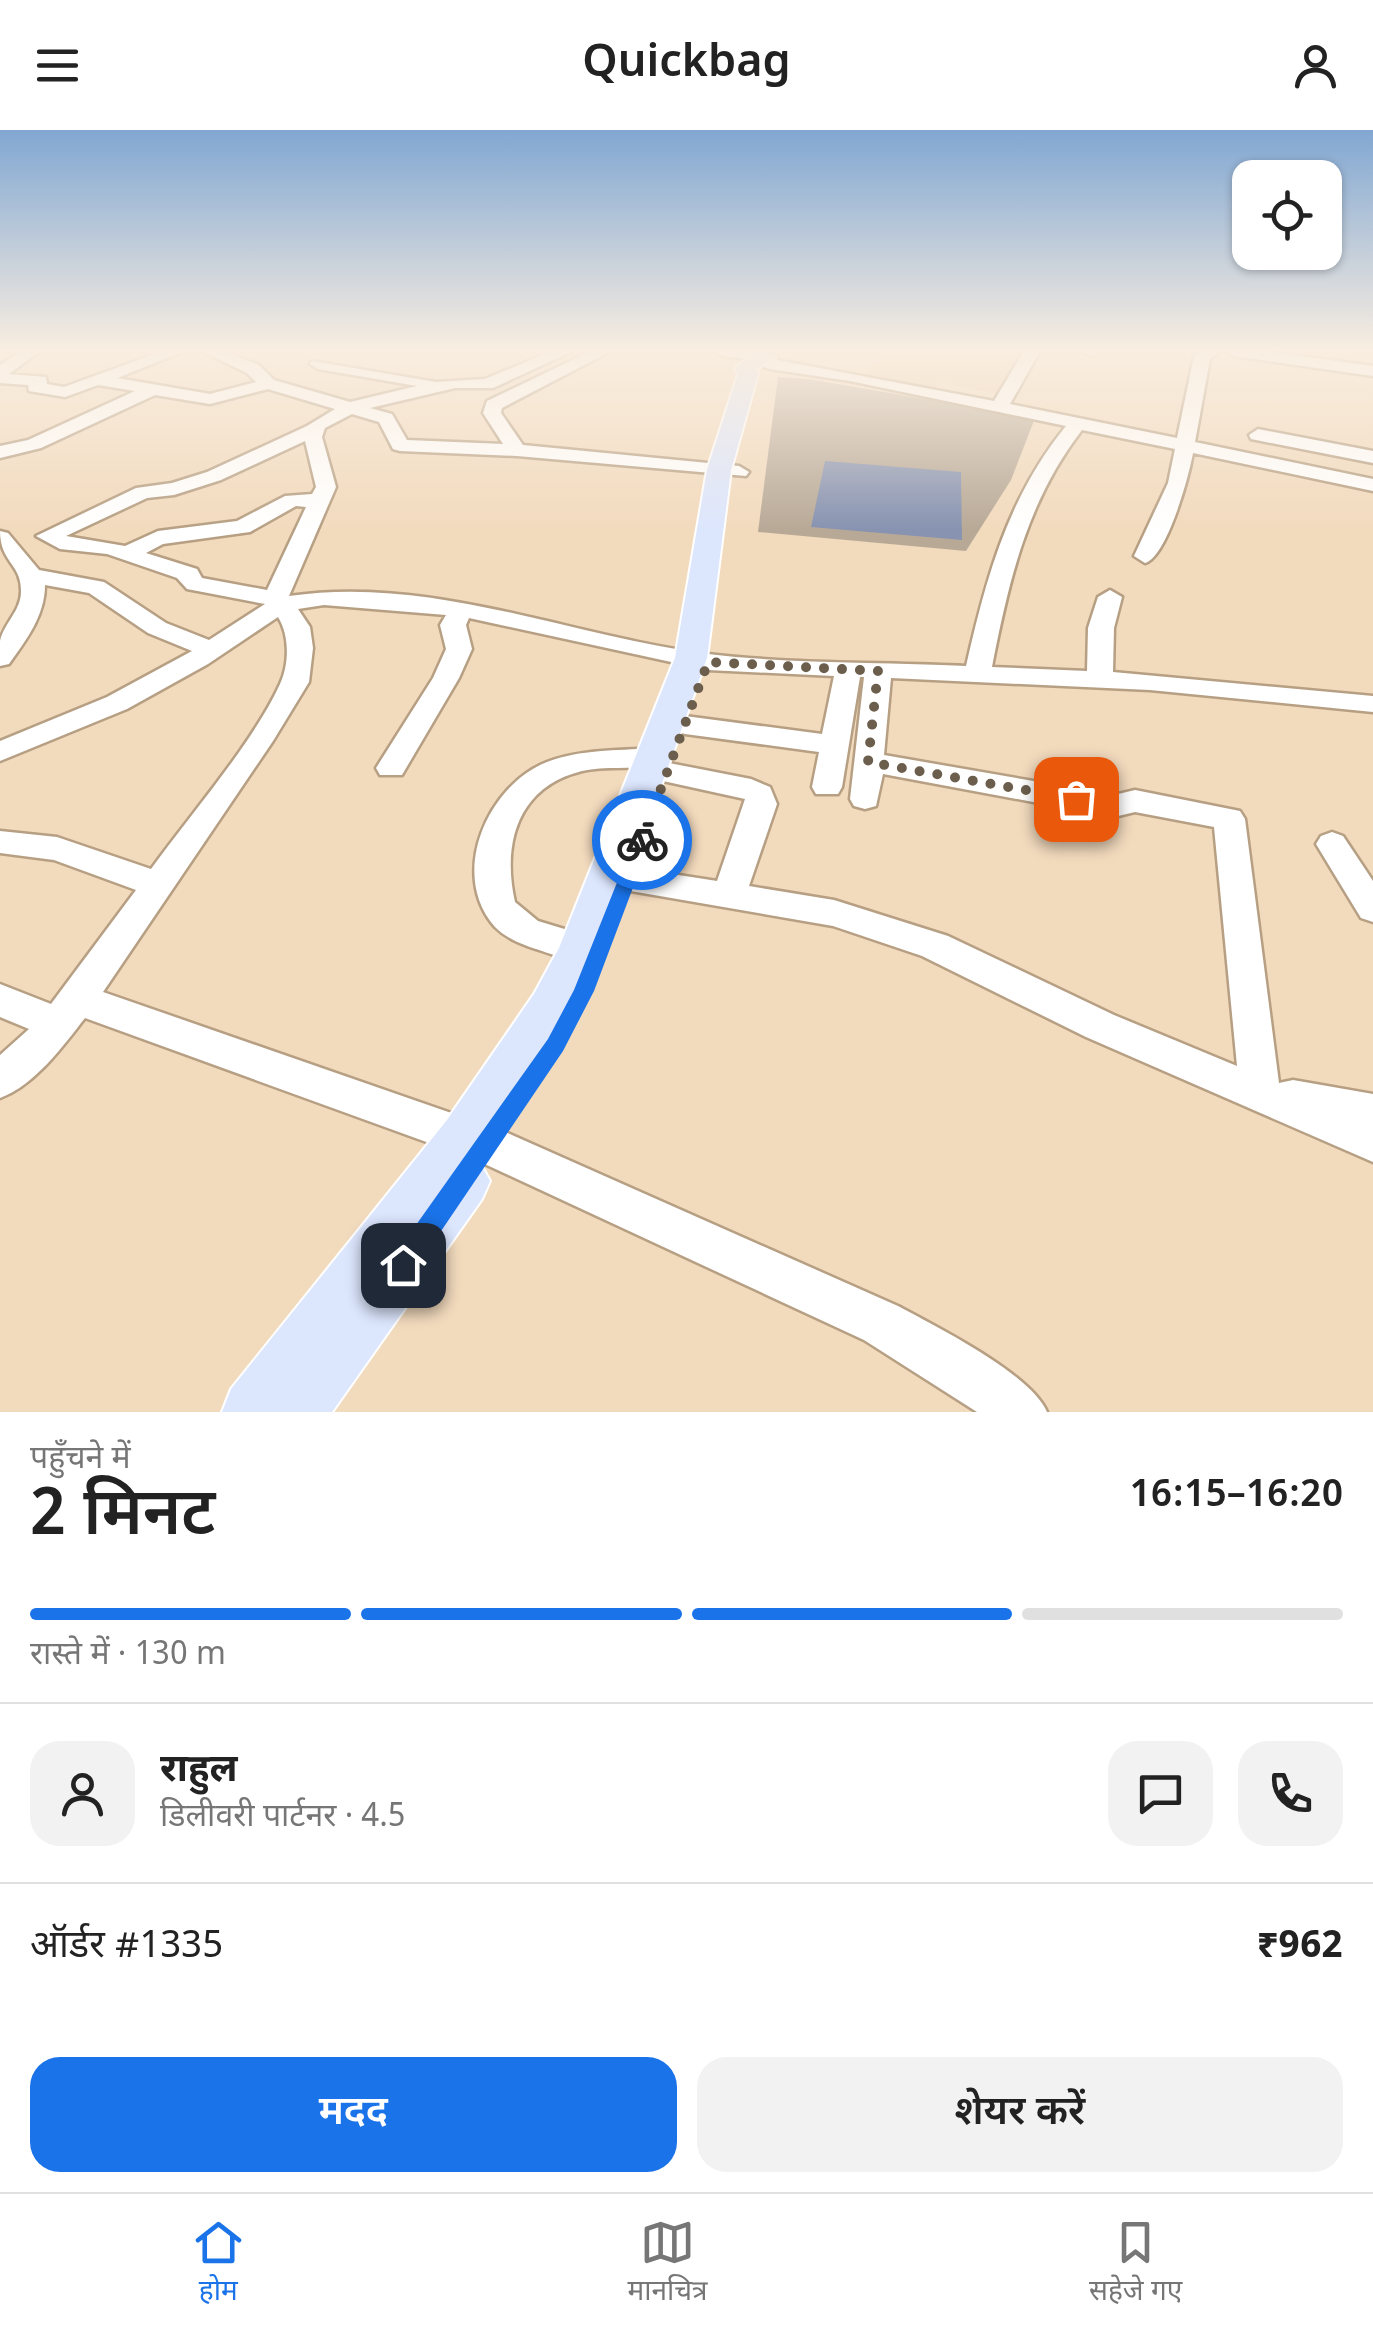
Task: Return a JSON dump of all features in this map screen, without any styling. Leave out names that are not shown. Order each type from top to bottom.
[{"type":"main road","points":[[659,765],[685,725],[729,471],[747,411]]},
{"type":"main road","points":[[254,1412],[556,1045],[584,991],[615,887],[699,660]]},
{"type":"main road","points":[[292,1412],[360,1324],[477,1141],[615,887]]},
{"type":"street","points":[[69,411],[92,416],[104,411]]},
{"type":"street","points":[[46,536],[143,492],[174,489],[214,476],[314,430],[323,420],[345,411]]},
{"type":"street","points":[[360,411],[391,421],[400,445],[517,450],[729,471]]},
{"type":"street","points":[[492,411],[517,450]]},
{"type":"street","points":[[1024,411],[1373,485]]},
{"type":"street","points":[[1145,556],[1178,482],[1193,411]]},
{"type":"street","points":[[0,452],[27,442],[34,444],[95,418],[92,416]]},
{"type":"street","points":[[977,675],[1007,541],[1046,463],[1078,422]]},
{"type":"street","points":[[0,1080],[68,1011],[263,735],[295,682],[300,648],[298,627],[278,591],[321,501],[326,479],[314,430]]},
{"type":"street","points":[[1258,435],[1373,457]]},
{"type":"street","points":[[128,553],[158,538],[242,526],[292,500],[321,501]]},
{"type":"street","points":[[0,536],[46,536],[128,553],[189,574],[188,580],[195,584],[281,602],[340,598],[462,610],[699,660],[1100,679],[1373,704]]},
{"type":"street","points":[[0,536],[31,576],[29,607],[0,658]]},
{"type":"street","points":[[31,576],[96,587],[157,628],[211,650]]},
{"type":"street","points":[[1100,679],[1101,628],[1110,597]]},
{"type":"street","points":[[0,752],[116,703],[211,650],[281,602]]},
{"type":"street","points":[[0,618],[29,607]]},
{"type":"street","points":[[391,768],[446,678],[459,648],[453,624],[462,610]]},
{"type":"street","points":[[828,787],[848,670]]},
{"type":"street","points":[[865,799],[878,671]]},
{"type":"street","points":[[685,725],[835,745]]},
{"type":"street","points":[[868,762],[1114,806],[1135,800],[1229,818],[1260,1094]]},
{"type":"street","points":[[581,948],[529,934],[500,907],[490,859],[495,827],[509,804],[546,776],[575,763],[659,765],[751,788],[758,794],[761,804],[729,896]]},
{"type":"street","points":[[0,842],[57,848],[157,884]]},
{"type":"street","points":[[1332,844],[1373,908]]},
{"type":"street","points":[[615,887],[828,930],[881,929]]},
{"type":"street","points":[[615,887],[729,896],[834,912],[935,946],[1100,1026],[1373,1142]]},
{"type":"street","points":[[0,1000],[68,1011],[477,1141],[881,1323],[939,1356],[1021,1412]]},
{"type":"street","points":[[1260,1094],[1373,1113]]},
{"type":"shaded area","points":[[774,411],[993,411],[1035,418],[1011,480],[966,551],[758,532]]},
{"type":"water","points":[[825,461],[961,472],[962,540],[811,527]]},
{"type":"way so far","points":[[642,840],[708,662],[878,671],[868,762],[1076,799]]},
{"type":"route","points":[[403,1265],[556,1045],[584,991],[623,898],[642,840]]}]
